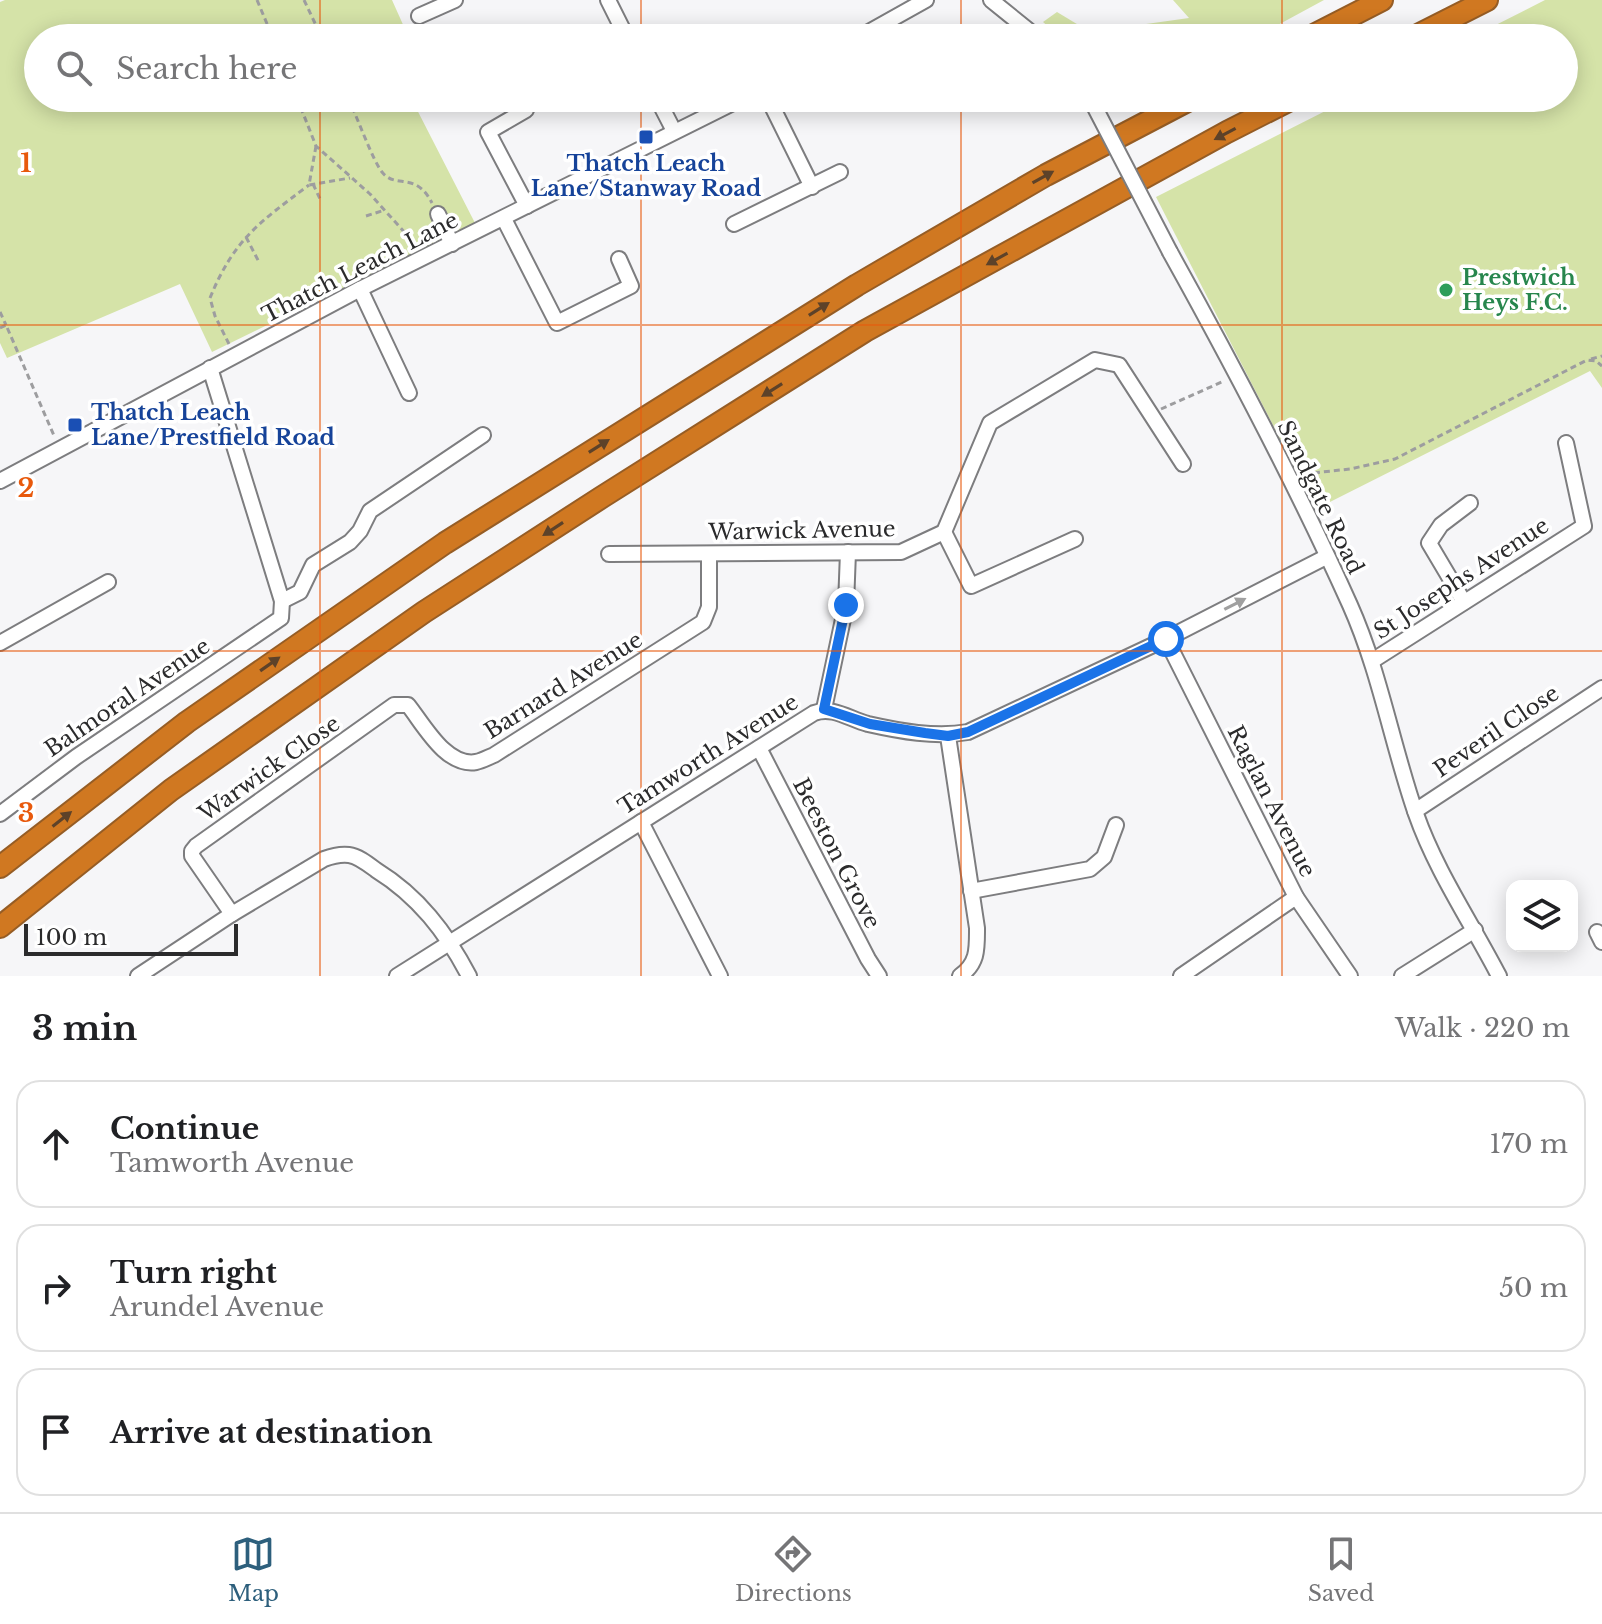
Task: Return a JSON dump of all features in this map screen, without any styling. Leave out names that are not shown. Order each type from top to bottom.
[{"type":"highway","points":[[1335,24],[1382,0]]},
{"type":"highway","points":[[1440,24],[1487,0]]},
{"type":"highway","points":[[0,867],[187,722],[445,543],[857,285],[1046,175],[1166,112]]},
{"type":"highway","points":[[4,925],[184,781],[424,612],[602,497],[865,331],[1267,112]]},
{"type":"street","points":[[419,16],[455,0]]},
{"type":"street","points":[[608,0],[620,24]]},
{"type":"street","points":[[883,24],[926,0]]},
{"type":"street","points":[[991,0],[1021,24]]},
{"type":"street","points":[[523,112],[488,132],[527,206]]},
{"type":"street","points":[[664,112],[674,131]]},
{"type":"street","name":"Thatch Leach Lane","points":[[0,481],[360,289],[714,112]]},
{"type":"street","points":[[775,112],[812,187]]},
{"type":"street","name":"Sandgate Road","points":[[1097,112],[1289,480],[1350,606],[1372,661],[1415,811],[1432,856],[1499,976]]},
{"type":"street","points":[[734,224],[840,172]]},
{"type":"street","points":[[438,214],[452,244]]},
{"type":"street","points":[[504,219],[557,323],[631,286],[619,259]]},
{"type":"street","points":[[360,289],[409,393]]},
{"type":"street","points":[[1075,539],[971,586],[944,532],[990,423],[1095,360],[1119,365],[1183,464]]},
{"type":"street","points":[[210,368],[282,601],[300,592],[313,565],[350,542],[360,531],[370,511],[483,435]]},
{"type":"street","name":"St Josephs Avenue","points":[[1372,661],[1584,526],[1566,443]]},
{"type":"street","points":[[1464,602],[1429,543],[1441,525],[1470,503]]},
{"type":"street","name":"Warwick Avenue","points":[[609,554],[901,552],[944,532]]},
{"type":"street","points":[[824,709],[846,605],[848,552]]},
{"type":"street","name":"Barnard Avenue","points":[[394,705],[408,705],[447,754],[460,761],[476,762],[494,755],[703,622],[709,607],[709,554]]},
{"type":"street","name":"Tamworth Avenue","points":[[397,976],[814,713],[824,709],[870,724],[948,736],[968,732],[1166,639],[1326,557]]},
{"type":"street","points":[[0,643],[108,582]]},
{"type":"street","name":"Balmoral Avenue","points":[[0,814],[76,757],[281,618],[282,601]]},
{"type":"street","name":"Raglan Avenue","points":[[1166,639],[1296,897],[1350,976]]},
{"type":"street","name":"Peveril Close","points":[[1415,811],[1602,688]]},
{"type":"street","name":"Warwick Close","points":[[232,914],[192,856],[192,851],[394,705]]},
{"type":"street","points":[[948,736],[977,928],[977,955],[970,969],[960,976]]},
{"type":"street","name":"Beeston Grove","points":[[759,748],[879,976]]},
{"type":"street","points":[[641,822],[720,976]]},
{"type":"street","points":[[971,891],[1090,869],[1104,857],[1116,825]]},
{"type":"street","points":[[138,976],[161,970],[232,914],[324,859],[339,854],[352,855],[420,904],[451,941],[469,976]]},
{"type":"street","points":[[1181,976],[1296,897]]},
{"type":"street","points":[[1402,976],[1475,930]]},
{"type":"path","points":[[257,0],[267,24]]},
{"type":"path","points":[[304,0],[315,24]]},
{"type":"path","points":[[303,112],[316,146],[385,210],[426,257]]},
{"type":"path","points":[[354,112],[382,173],[395,181],[411,181],[426,191],[438,214]]},
{"type":"path","points":[[316,146],[311,184],[321,201]]},
{"type":"path","points":[[236,354],[224,337],[210,298],[229,256],[261,221],[311,184],[352,178]]},
{"type":"path","points":[[366,216],[385,210]]},
{"type":"path","points":[[246,237],[259,262]]},
{"type":"path","points":[[0,312],[60,449]]},
{"type":"path","points":[[0,328],[6,325]]},
{"type":"path","points":[[1289,480],[1310,472],[1350,469],[1395,459],[1587,360],[1602,356]]},
{"type":"path","points":[[1587,360],[1596,361],[1602,366]]},
{"type":"path","points":[[1151,413],[1235,375]]},
{"type":"green space","points":[[392,0],[403,24],[24,24],[24,112],[418,112],[475,223],[212,352],[180,284],[7,358],[0,343],[0,2]]},
{"type":"green space","points":[[1173,0],[1324,0],[1280,24],[1146,24],[1189,18]]},
{"type":"green space","points":[[1545,0],[1602,0],[1602,388],[1590,371],[1316,509],[1156,197],[1323,112],[1578,112],[1578,24],[1498,24]]},
{"type":"green space","points":[[1057,12],[1077,24],[1045,24],[1043,22]]},
{"type":"place","name":"Thatch Leach Lane/Stanway Road","points":[[646,137]]},
{"type":"place","name":"Prestwich Heys F.C.","points":[[1446,290]]},
{"type":"place","name":"Thatch Leach Lane/Prestfield Road","points":[[75,425]]},
{"type":"route","points":[[846,605],[824,709],[870,724],[948,736],[1001,719],[1166,639]]}]
